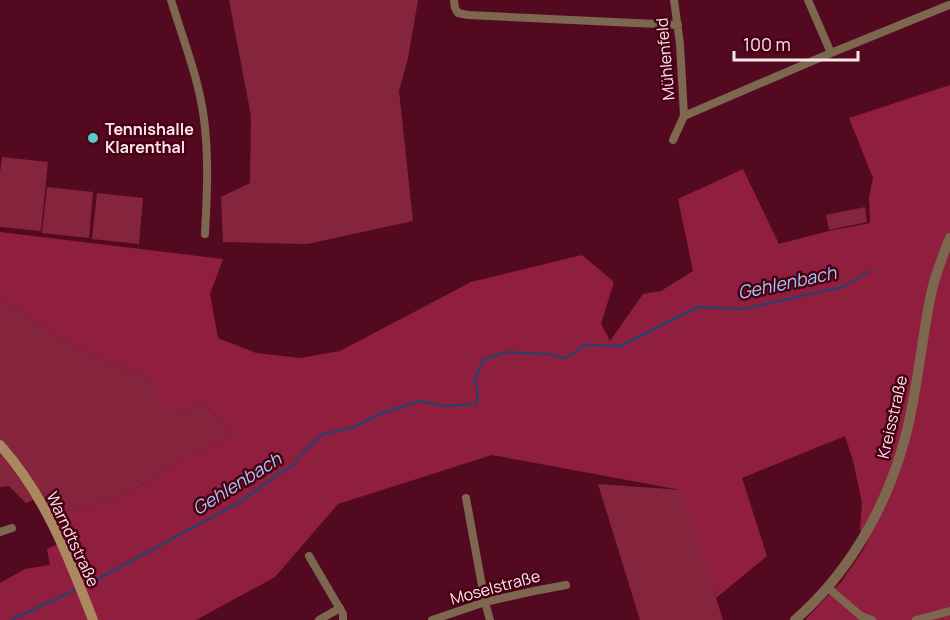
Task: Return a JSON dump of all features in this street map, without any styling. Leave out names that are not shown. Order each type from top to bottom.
[{"type":"main road","name":"Warndtstraße","points":[[0,445],[21,471],[46,512],[93,620]]},
{"type":"street","points":[[171,0],[196,83],[204,120],[207,188],[205,234]]},
{"type":"street","points":[[454,0],[458,13],[468,15],[678,25]]},
{"type":"street","name":"Mühlenfeld","points":[[674,0],[678,25],[684,116],[949,5]]},
{"type":"street","points":[[807,0],[831,53]]},
{"type":"street","points":[[673,140],[684,116]]},
{"type":"street","name":"Kreisstraße","points":[[795,620],[827,587],[856,549],[890,485],[912,410],[930,296],[950,238]]},
{"type":"street","points":[[466,498],[490,620]]},
{"type":"street","points":[[0,532],[12,528]]},
{"type":"street","points":[[309,556],[340,608],[343,620]]},
{"type":"street","name":"Moselstraße","points":[[432,620],[485,602],[566,585]]},
{"type":"street","points":[[827,587],[861,616],[872,620]]},
{"type":"street","points":[[319,620],[340,608]]},
{"type":"street","points":[[916,620],[950,611]]},
{"type":"shaded area","points":[[229,0],[418,0],[408,58],[399,91],[413,221],[307,244],[223,242],[221,197],[250,183],[251,116]]},
{"type":"shaded area","points":[[950,85],[950,620],[805,620],[842,581],[869,538],[860,530],[862,502],[845,436],[742,478],[767,556],[716,598],[681,490],[492,455],[338,504],[275,577],[196,620],[0,620],[0,583],[25,569],[50,565],[47,549],[67,540],[54,514],[115,498],[138,487],[186,457],[233,434],[202,402],[180,412],[161,406],[150,379],[75,347],[0,299],[0,232],[223,259],[210,294],[218,338],[256,353],[300,358],[340,351],[471,282],[582,255],[614,282],[601,324],[610,341],[643,294],[661,291],[693,271],[678,199],[743,169],[779,244],[870,223],[869,197],[873,178],[849,118]]},
{"type":"shaded area","points":[[2,157],[48,162],[41,231],[0,227]]},
{"type":"shaded area","points":[[47,187],[93,192],[89,238],[42,233]]},
{"type":"shaded area","points":[[97,193],[143,198],[139,244],[92,239]]},
{"type":"shaded area","points":[[865,207],[867,222],[829,230],[826,215]]},
{"type":"shaded area","points":[[0,299],[75,347],[150,379],[180,412],[202,402],[233,434],[186,457],[138,487],[115,498],[54,514],[41,493],[0,440]]},
{"type":"shaded area","points":[[0,449],[35,499],[26,503],[9,486],[0,487]]},
{"type":"shaded area","points":[[598,484],[682,490],[723,620],[640,620]]},
{"type":"waterway","name":"Gehlenbach","points":[[92,582],[242,501],[278,474],[293,466],[305,450],[323,434],[355,427],[382,413],[419,401],[444,406],[476,404],[478,395],[475,379],[483,360],[506,352],[546,354],[567,358],[585,345],[621,346],[697,307],[743,309],[842,287],[870,271]]},
{"type":"waterway","name":"Gehlenbach","points":[[11,620],[75,590]]},
{"type":"place","name":"Tennishalle Klarenthal","points":[[93,138]]}]
